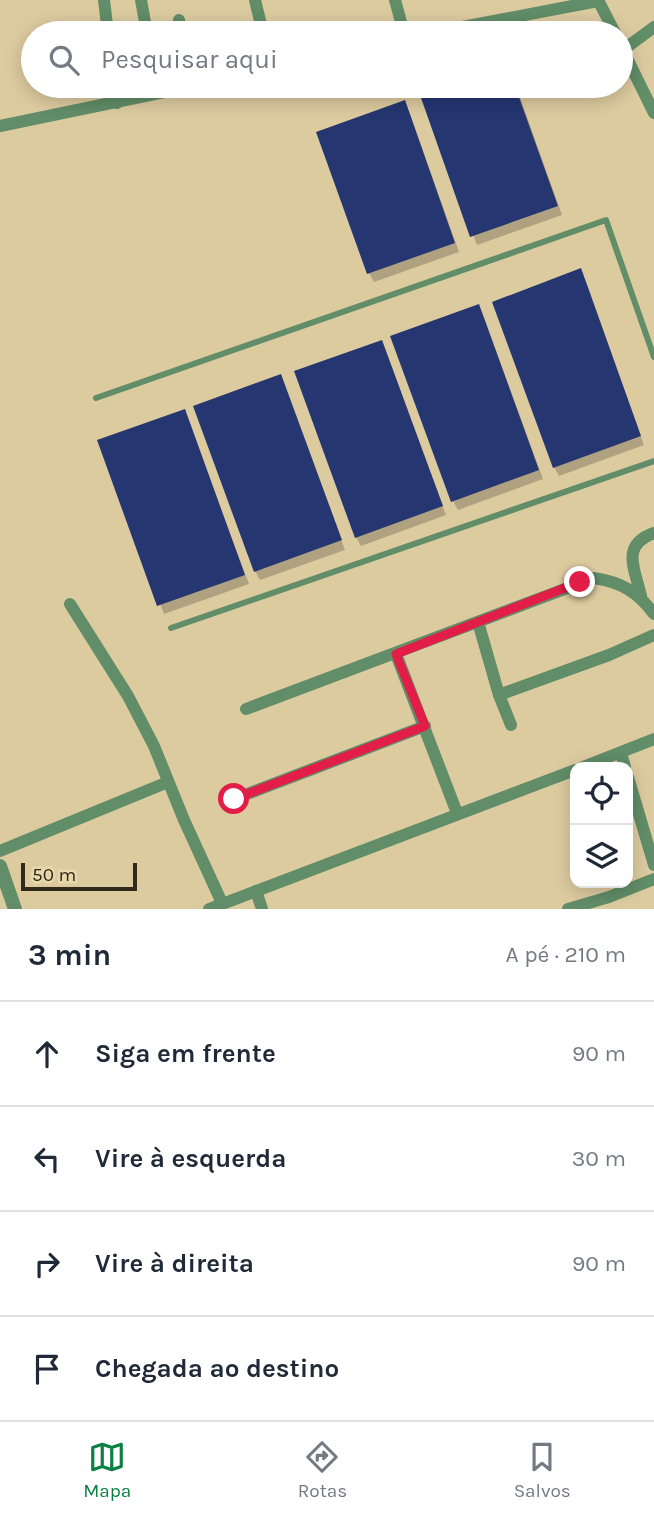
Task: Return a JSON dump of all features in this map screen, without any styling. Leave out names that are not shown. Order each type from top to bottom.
[{"type":"street","points":[[104,0],[107,21]]},
{"type":"street","points":[[141,0],[145,21]]},
{"type":"street","points":[[255,0],[260,21]]},
{"type":"street","points":[[395,0],[401,21]]},
{"type":"street","points":[[492,21],[598,0],[609,21]]},
{"type":"street","points":[[633,41],[654,27]]},
{"type":"street","points":[[633,70],[654,113]]},
{"type":"street","points":[[116,98],[117,103]]},
{"type":"street","points":[[0,126],[139,98]]},
{"type":"street","points":[[654,533],[634,544],[632,554],[641,596],[654,614]]},
{"type":"street","points":[[246,709],[594,578],[611,580],[641,596]]},
{"type":"street","points":[[70,604],[128,696],[154,746],[222,903]]},
{"type":"street","points":[[478,622],[499,695],[511,725]]},
{"type":"street","points":[[499,695],[609,655],[654,635]]},
{"type":"street","points":[[396,654],[457,813]]},
{"type":"street","points":[[234,799],[425,726]]},
{"type":"street","points":[[597,762],[654,739]]},
{"type":"street","points":[[621,753],[624,762]]},
{"type":"street","points":[[209,909],[570,772]]},
{"type":"street","points":[[0,851],[168,782]]},
{"type":"street","points":[[633,794],[654,865]]},
{"type":"street","points":[[0,866],[15,909]]},
{"type":"street","points":[[568,909],[609,897],[654,879]]},
{"type":"street","points":[[256,891],[262,909]]},
{"type":"lane","points":[[96,398],[606,220],[654,358]]},
{"type":"lane","points":[[171,628],[654,461]]},
{"type":"building","points":[[421,98],[519,98],[558,206],[470,237]]},
{"type":"building","points":[[405,100],[455,243],[367,274],[316,132]]},
{"type":"building","points":[[581,268],[641,436],[553,468],[492,302]]},
{"type":"building","points":[[479,304],[539,470],[451,502],[390,336]]},
{"type":"building","points":[[382,340],[443,506],[355,538],[294,371]]},
{"type":"building","points":[[281,374],[342,540],[254,572],[193,406]]},
{"type":"building","points":[[185,409],[245,575],[157,606],[97,440]]},
{"type":"route","points":[[234,799],[425,726],[396,654],[580,582]]}]
